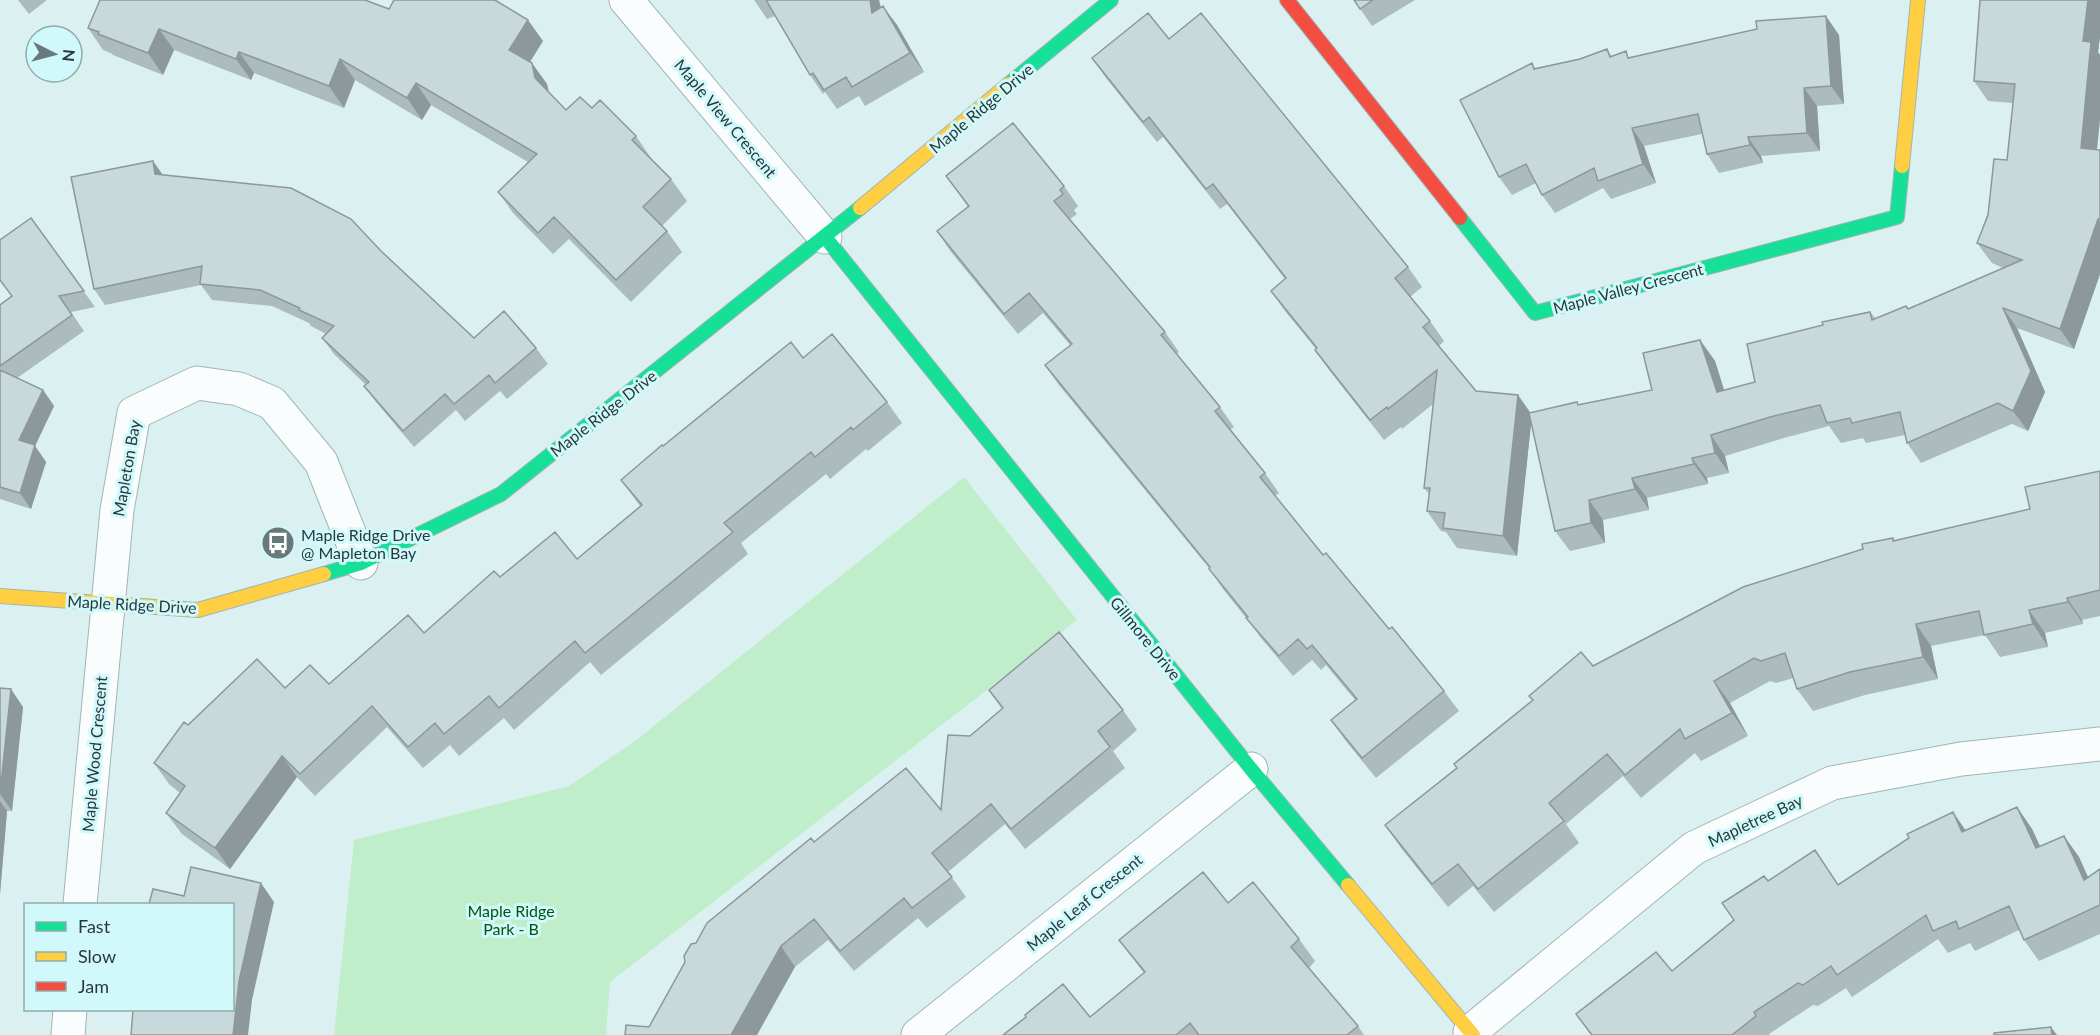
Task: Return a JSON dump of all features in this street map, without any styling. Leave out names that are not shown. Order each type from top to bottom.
[{"type":"street","name":"Maple View Crescent","points":[[626,0],[825,237]]},
{"type":"street","name":"Maple Ridge Drive","points":[[0,596],[198,610],[361,563],[501,494],[825,237],[1111,0]]},
{"type":"street","name":"Maple Valley Crescent","points":[[1287,0],[1534,313],[1897,217],[1918,0]]},
{"type":"street","name":"Gillmore Drive","points":[[825,237],[1251,769],[1471,1033]]},
{"type":"street","name":"Mapleton Bay","points":[[108,604],[117,510],[134,413],[197,383],[239,388],[272,403],[321,462],[361,563]]},
{"type":"street","name":"Maple Wood Crescent","points":[[80,903],[108,604]]},
{"type":"street","name":"Mapletree Bay","points":[[1471,1033],[1694,848],[1832,783],[1961,759],[2100,744]]},
{"type":"street","name":"Maple Leaf Crescent","points":[[918,1035],[1251,769]]},
{"type":"street","points":[[68,1035],[70,1011]]},
{"type":"green space","name":"Maple Ridge Park - B","points":[[964,477],[1077,620],[610,982],[606,1035],[334,1035],[354,840],[569,786],[635,741]]},
{"type":"building","points":[[100,0],[365,0],[389,9],[394,0],[495,0],[528,20],[509,50],[532,63],[535,78],[566,110],[580,97],[592,108],[600,100],[636,136],[632,140],[671,179],[643,207],[667,231],[616,280],[554,217],[538,233],[498,192],[537,154],[416,83],[407,98],[340,59],[329,86],[239,52],[236,59],[159,29],[148,53],[88,28]]},
{"type":"building","points":[[766,0],[870,0],[872,13],[883,6],[910,53],[852,87],[846,77],[824,90],[813,73],[810,75]]},
{"type":"building","points":[[1354,0],[1373,0],[1360,9]]},
{"type":"building","points":[[1980,0],[2088,0],[2083,41],[2091,42],[2081,148],[2100,150],[2100,219],[2098,219],[2060,329],[2003,308],[2031,371],[2013,411],[1998,403],[1907,443],[1900,412],[1852,423],[1850,418],[1827,423],[1820,405],[1770,417],[1711,435],[1715,453],[1692,458],[1694,464],[1632,478],[1635,489],[1589,500],[1591,523],[1555,531],[1529,413],[1577,402],[1578,405],[1652,390],[1643,353],[1700,340],[1717,392],[1755,382],[1747,344],[1823,325],[1822,322],[1870,312],[1872,320],[1906,306],[1908,309],[2022,260],[1977,243],[1988,215],[1994,159],[2007,160],[2015,84],[1974,81]]},
{"type":"building","points":[[1148,13],[1169,39],[1201,13],[1408,267],[1395,278],[1430,321],[1423,327],[1476,391],[1518,395],[1503,536],[1443,528],[1445,513],[1427,511],[1430,488],[1424,488],[1437,370],[1388,409],[1387,407],[1370,420],[1271,291],[1286,278],[1213,184],[1206,189],[1149,117],[1143,122],[1092,58]]},
{"type":"building","points":[[1826,16],[1831,86],[1804,88],[1807,133],[1748,137],[1750,145],[1707,154],[1698,114],[1632,128],[1643,164],[1598,181],[1594,168],[1542,195],[1526,164],[1499,177],[1460,100],[1532,63],[1534,69],[1580,59],[1607,49],[1610,57],[1626,51],[1628,58],[1757,29],[1756,21]]},
{"type":"building","points":[[1013,123],[1064,186],[1060,190],[1063,194],[1054,201],[1165,332],[1161,335],[1220,407],[1215,411],[1265,473],[1260,477],[1323,555],[1326,553],[1389,629],[1392,627],[1444,691],[1362,758],[1331,720],[1357,699],[1312,645],[1307,649],[1298,639],[1279,656],[1246,618],[1248,617],[1209,569],[1210,567],[1045,365],[1072,344],[1029,293],[1004,314],[937,231],[969,206],[946,176]]},
{"type":"building","points":[[153,161],[155,174],[291,188],[351,219],[381,251],[474,338],[504,311],[536,348],[495,383],[489,375],[454,404],[445,394],[403,431],[364,386],[369,382],[322,338],[334,326],[299,310],[300,308],[260,290],[200,284],[202,266],[94,289],[71,177]]},
{"type":"building","points":[[31,218],[84,291],[59,296],[72,315],[0,366],[0,305],[12,296],[0,280],[0,240]]},
{"type":"building","points":[[832,334],[887,402],[853,430],[851,427],[815,457],[811,452],[724,523],[733,532],[585,653],[575,641],[499,708],[489,696],[444,734],[435,723],[408,747],[372,706],[300,774],[282,756],[215,848],[166,813],[185,786],[154,763],[184,722],[188,725],[257,659],[285,688],[310,665],[329,684],[408,615],[424,633],[494,571],[500,577],[555,532],[577,559],[642,505],[621,480],[791,342],[803,358]]},
{"type":"building","points":[[0,370],[43,390],[19,440],[35,445],[20,493],[0,487]]},
{"type":"building","points":[[2100,471],[2100,590],[2067,598],[2068,602],[2029,610],[2033,624],[1984,635],[1979,611],[1916,624],[1923,657],[1850,672],[1797,689],[1785,653],[1761,661],[1754,658],[1714,681],[1732,713],[1685,739],[1680,729],[1625,775],[1607,754],[1549,803],[1564,821],[1478,889],[1458,864],[1432,884],[1385,825],[1457,768],[1454,764],[1533,700],[1529,696],[1581,652],[1593,666],[1743,587],[1863,549],[1862,544],[1893,538],[1893,541],[2030,509],[2025,487]]},
{"type":"building","points":[[1059,632],[1123,710],[1098,731],[1110,747],[1011,829],[991,804],[932,853],[952,877],[912,908],[904,898],[840,951],[814,919],[781,946],[731,1035],[625,1035],[626,1025],[649,1027],[685,962],[684,956],[691,944],[696,943],[707,923],[811,838],[814,842],[906,768],[941,810],[948,735],[970,736],[1003,708],[989,690]]},
{"type":"building","points":[[0,688],[11,689],[0,793]]},
{"type":"building","points":[[2017,807],[2036,848],[2064,836],[2084,880],[2100,869],[2100,905],[2024,940],[2009,906],[1959,929],[1956,921],[1933,931],[1926,915],[1837,975],[1831,966],[1803,985],[1798,983],[1754,1012],[1756,1016],[1732,1035],[1592,1035],[1576,1014],[1656,952],[1672,971],[1734,920],[1722,903],[1764,876],[1768,881],[1815,850],[1838,885],[1909,838],[1907,834],[1953,812],[1962,832]]},
{"type":"building","points":[[191,867],[261,883],[239,981],[233,1035],[131,1035],[133,1011],[234,1011],[234,903],[149,903],[153,889],[184,896]]},
{"type":"building","points":[[1203,872],[1228,903],[1253,882],[1299,939],[1291,947],[1358,1026],[1347,1035],[1199,1035],[1190,1023],[1176,1035],[1003,1035],[1063,984],[1090,1017],[1145,972],[1119,940]]},
{"type":"building","points":[[2051,1027],[2052,1035],[1994,1035],[1994,1033]]},
{"type":"traffic: fast","points":[[1009,84],[1111,0]]},
{"type":"traffic: fast","points":[[1460,218],[1535,313],[1897,217],[1902,166]]},
{"type":"traffic: fast","points":[[324,574],[361,563],[501,494],[860,208]]},
{"type":"traffic: fast","points":[[825,237],[1251,769],[1348,885]]},
{"type":"traffic: slow","points":[[1902,166],[1918,0]]},
{"type":"traffic: slow","points":[[860,208],[1009,84]]},
{"type":"traffic: slow","points":[[0,596],[198,610],[324,574]]},
{"type":"traffic: slow","points":[[1348,885],[1473,1035]]},
{"type":"traffic: jam","points":[[1287,0],[1460,218]]},
{"type":"place","name":"Maple Ridge Drive @ Mapleton Bay","points":[[278,543]]}]
